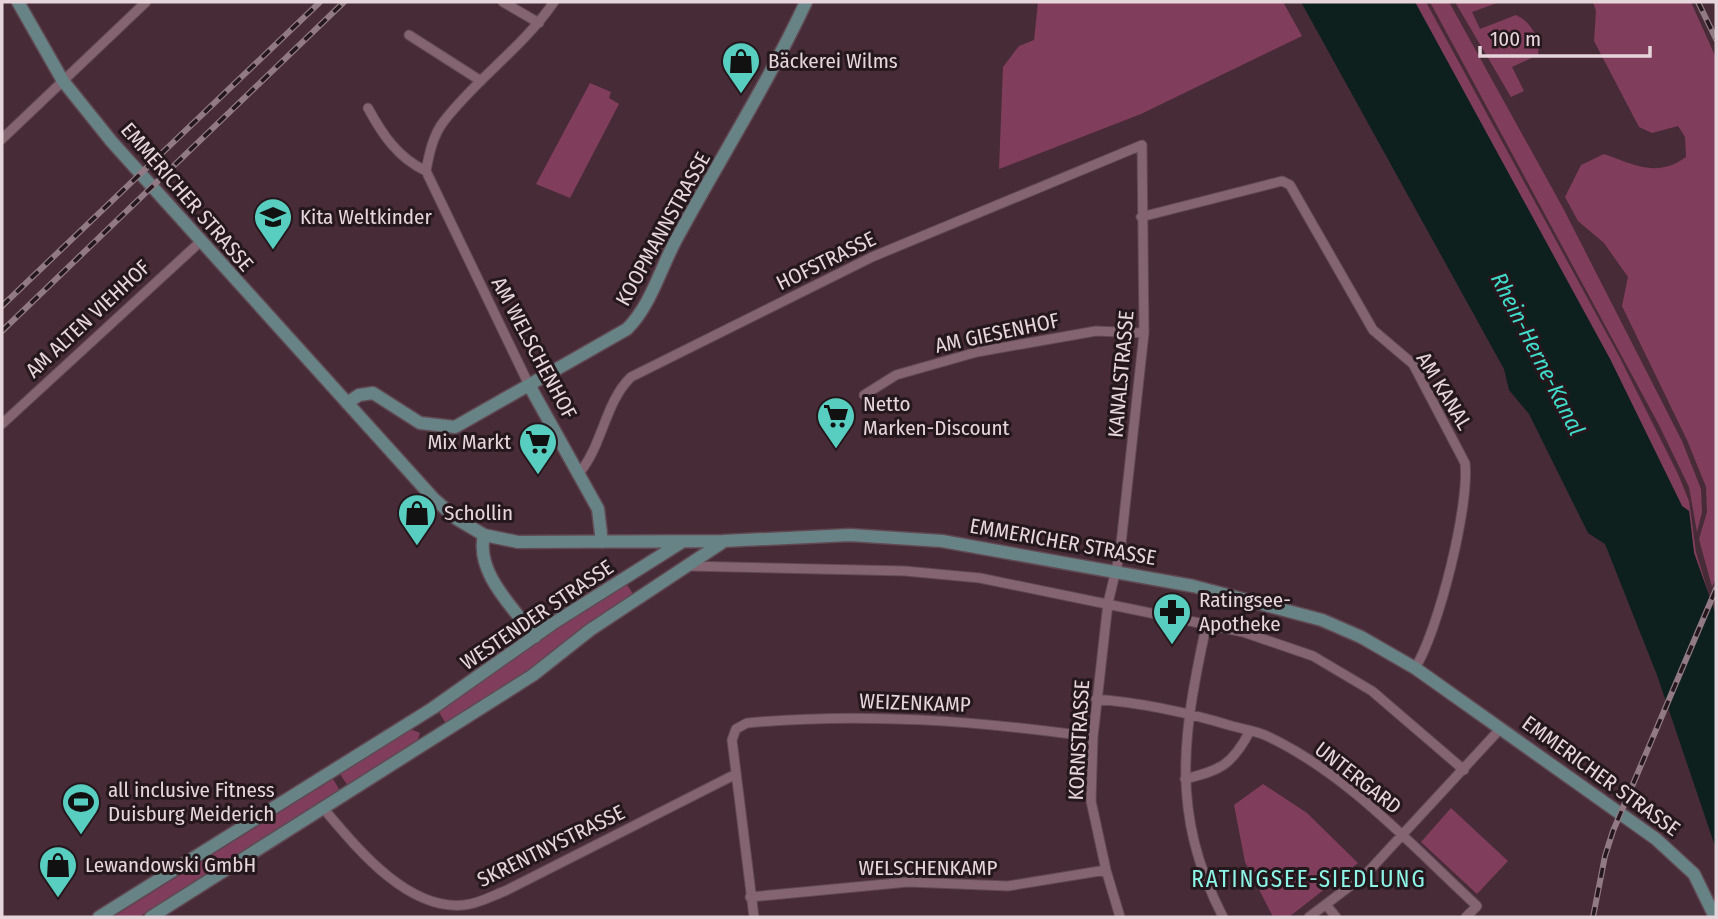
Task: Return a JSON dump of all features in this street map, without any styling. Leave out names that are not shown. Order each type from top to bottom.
[{"type":"main road","name":"EMMERICHER STRASSE","points":[[18,2],[63,80],[200,242],[434,499],[457,519],[484,535],[517,542],[682,541],[708,546]]},
{"type":"main road","name":"KOOPMANNSTRASSE","points":[[347,403],[359,395],[373,393],[420,423],[455,427],[618,335],[640,313],[677,238],[774,69],[806,2]]},
{"type":"main road","name":"AM WELSCHENHOF","points":[[529,385],[580,472],[600,515],[603,542]]},
{"type":"main road","points":[[484,535],[481,549],[489,574],[535,637]]},
{"type":"main road","name":"EMMERICHER STRASSE","points":[[723,541],[816,536],[893,537],[994,548],[1251,599],[1322,620],[1362,637],[1415,668],[1684,862],[1705,891],[1716,917]]},
{"type":"main road","points":[[682,541],[689,556],[684,567]]},
{"type":"main road","name":"WESTENDER STRASSE","points":[[104,916],[414,721],[535,637],[682,541]]},
{"type":"main road","name":"WESTENDER STRASSE","points":[[151,917],[533,675],[590,630],[684,567],[708,546],[723,541]]},
{"type":"main road","points":[[414,721],[425,728],[424,744]]},
{"type":"street","points":[[2,139],[146,2]]},
{"type":"street","points":[[503,2],[539,23]]},
{"type":"street","points":[[426,171],[431,145],[443,122],[539,23],[554,2]]},
{"type":"street","points":[[410,35],[481,81]]},
{"type":"street","name":"AM WELSCHENHOF","points":[[368,108],[382,134],[410,163],[426,171],[529,385]]},
{"type":"street","name":"KANALSTRASSE","points":[[1108,603],[1116,571],[1144,333],[1142,145]]},
{"type":"street","name":"HOFSTRASSE","points":[[580,472],[593,456],[621,387],[631,377],[872,257],[1142,145]]},
{"type":"street","name":"AM KANAL","points":[[1141,217],[1282,181],[1290,185],[1373,330],[1413,364],[1465,463],[1467,481],[1458,541],[1424,651],[1415,668]]},
{"type":"street","name":"AM ALTEN VIEHHOF","points":[[2,424],[200,242]]},
{"type":"street","name":"AM GIESENHOF","points":[[864,395],[896,375],[977,352],[1096,331],[1144,333]]},
{"type":"street","points":[[708,546],[717,567]]},
{"type":"street","points":[[684,567],[942,575],[980,579],[1207,622],[1314,656],[1395,708],[1464,770]]},
{"type":"street","name":"KORNSTRASSE","points":[[1108,603],[1096,699],[1091,801],[1106,870],[1120,917]]},
{"type":"street","points":[[1207,622],[1188,713],[1184,792],[1203,877],[1223,917]]},
{"type":"street","name":"UNTERGARD","points":[[1096,699],[1146,704],[1188,713],[1282,743],[1334,776],[1477,906],[1466,917]]},
{"type":"street","name":"WEIZENKAMP","points":[[736,774],[732,740],[736,729],[747,723],[878,717],[983,722],[1093,737]]},
{"type":"street","points":[[1309,917],[1366,874],[1501,728]]},
{"type":"street","points":[[1185,779],[1225,766],[1238,753],[1250,731]]},
{"type":"street","points":[[736,774],[754,917]]},
{"type":"street","name":"SKRENTNYSTRASSE","points":[[323,808],[369,857],[417,895],[445,905],[466,905],[505,891],[736,774]]},
{"type":"street","name":"WELSCHENKAMP","points":[[750,897],[908,882],[1008,886],[1106,870]]},
{"type":"street","points":[[1327,906],[1336,917]]},
{"type":"shaded area","points":[[1038,2],[1283,2],[1302,36],[1141,114],[999,169],[1003,67],[1019,46],[1034,40]]},
{"type":"shaded area","points":[[1415,2],[1426,2],[1619,356],[1678,474],[1689,501],[1696,552],[1708,592],[1694,553],[1689,511],[1682,506],[1610,359]]},
{"type":"shaded area","points":[[1430,2],[1449,2],[1563,208],[1682,441],[1701,489],[1702,512],[1697,532],[1689,487],[1659,425]]},
{"type":"shaded area","points":[[1455,2],[1500,2],[1472,12],[1480,29],[1516,15],[1530,27],[1538,43],[1538,55],[1512,67],[1524,91],[1511,97]]},
{"type":"shaded area","points":[[1593,2],[1691,2],[1716,58],[1716,578],[1712,587],[1699,539],[1707,512],[1706,487],[1687,440],[1622,306],[1628,277],[1604,243],[1578,221],[1565,197],[1581,165],[1604,154],[1646,168],[1665,167],[1686,157],[1685,137],[1678,126],[1652,133],[1639,127],[1594,41],[1596,11]]},
{"type":"shaded area","points":[[590,83],[611,92],[609,98],[619,104],[570,198],[536,184]]},
{"type":"shaded area","points":[[626,583],[633,594],[586,624],[554,653],[448,727],[437,709],[449,705],[556,628]]},
{"type":"shaded area","points":[[410,729],[420,733],[417,742],[348,786],[340,774]]},
{"type":"shaded area","points":[[333,779],[340,791],[139,917],[113,917]]},
{"type":"shaded area","points":[[1263,784],[1307,813],[1358,863],[1289,917],[1273,917],[1245,862],[1234,805]]},
{"type":"shaded area","points":[[1451,808],[1508,861],[1477,894],[1421,842]]},
{"type":"water","name":"Rhein-Herne-Kanal","points":[[1301,2],[1415,2],[1610,359],[1682,506],[1689,511],[1694,553],[1716,615],[1716,849],[1657,675],[1605,544],[1588,533],[1529,414],[1509,390],[1504,369]]},
{"type":"railway","points":[[2,306],[320,2]]},
{"type":"railway","points":[[2,331],[344,2]]},
{"type":"railway","points":[[1698,2],[1716,39]]},
{"type":"railway","points":[[1593,917],[1605,856],[1613,831],[1716,589]]},
{"type":"place","name":"Bäckerei Wilms","points":[[741,95]]},
{"type":"place","name":"Kita Weltkinder","points":[[273,251]]},
{"type":"place","name":"Netto Marken-Discount","points":[[836,450]]},
{"type":"place","name":"Mix Markt","points":[[538,476]]},
{"type":"place","name":"Schollin","points":[[417,547]]},
{"type":"place","name":"Ratingsee- Apotheke","points":[[1172,646]]},
{"type":"place","name":"all inclusive Fitness Duisburg Meiderich","points":[[81,836]]},
{"type":"place","name":"Lewandowski GmbH","points":[[58,899]]},
{"type":"district","name":"RATINGSEE-SIEDLUNG","points":[[1309,879]]}]
